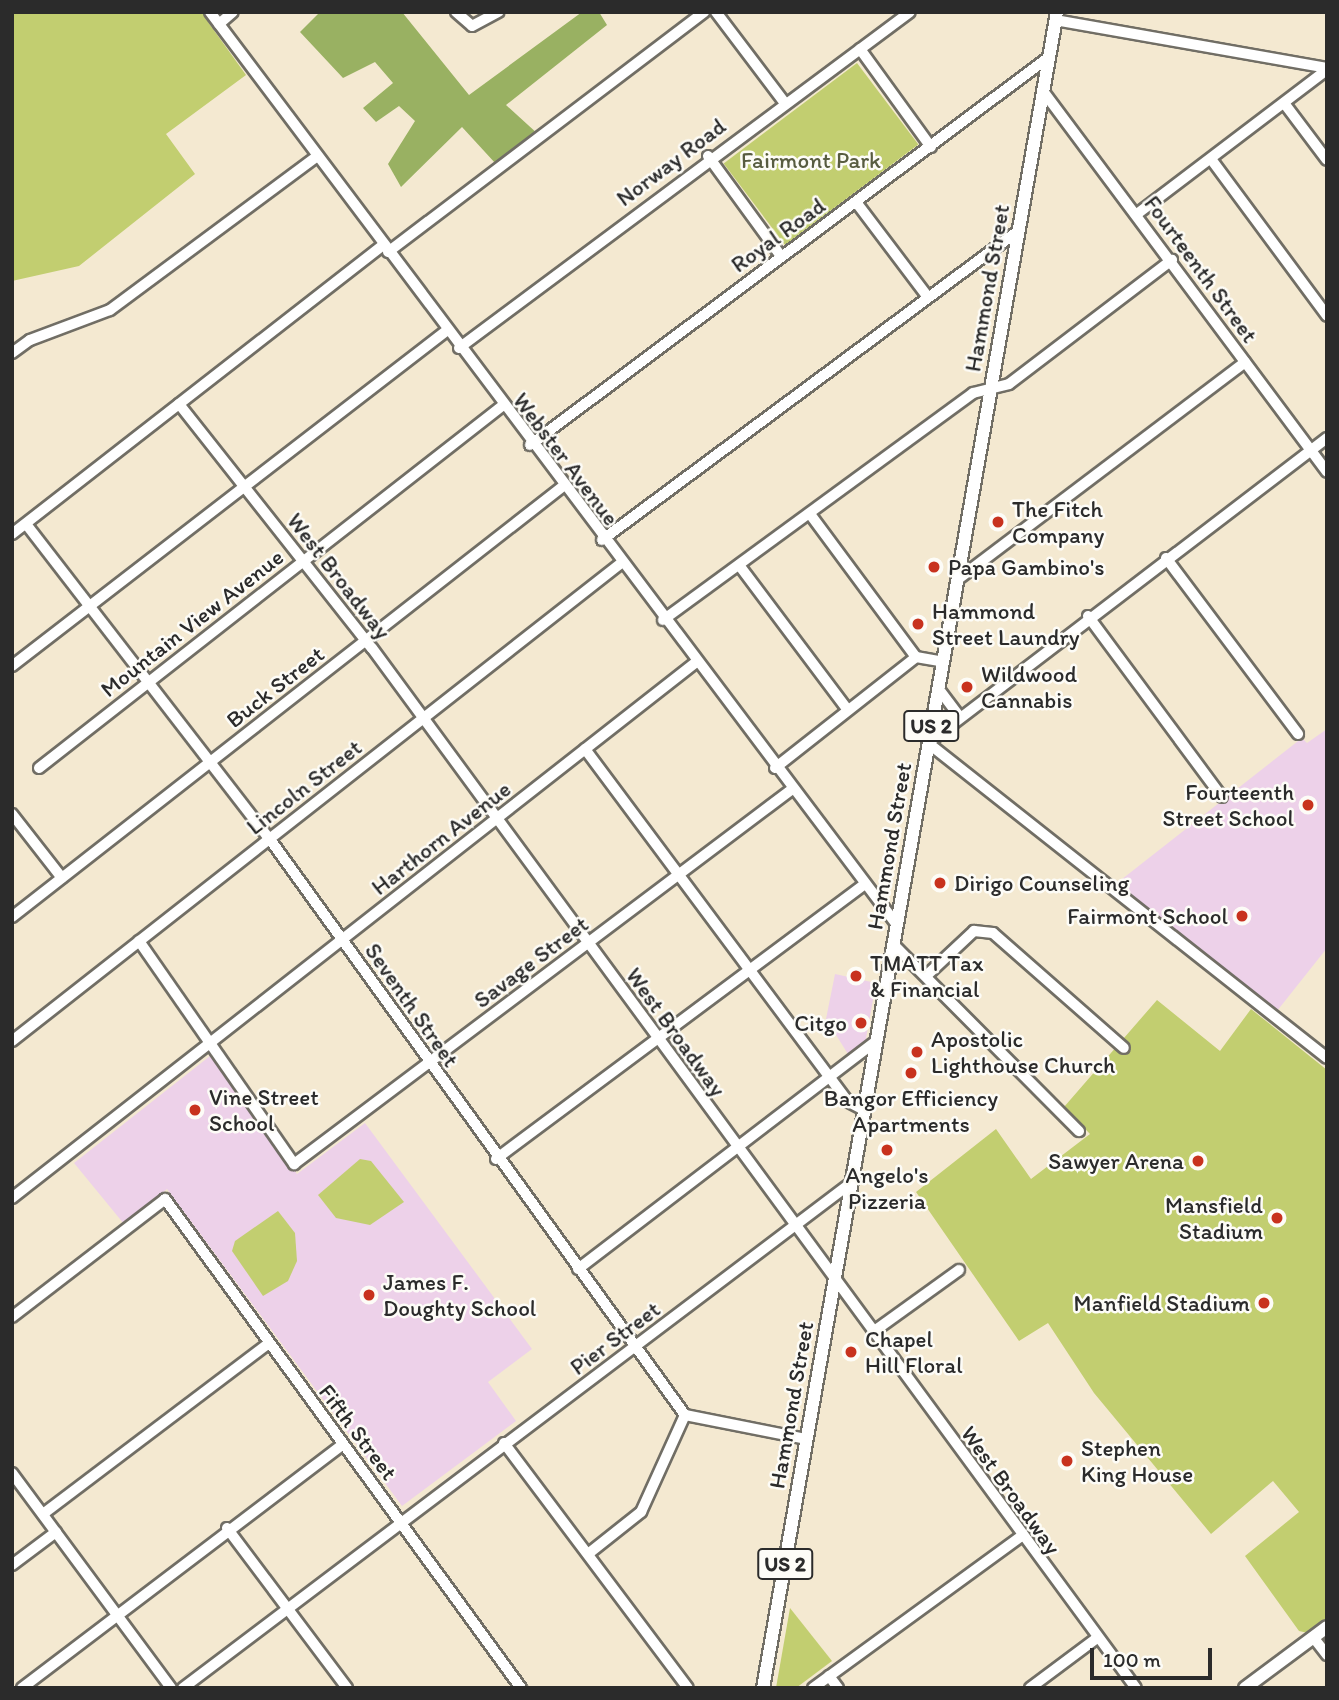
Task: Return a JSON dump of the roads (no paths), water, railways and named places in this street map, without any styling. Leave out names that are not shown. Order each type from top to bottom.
[{"type":"main road","name":"Hammond Street","points":[[763,1688],[1056,16]]},
{"type":"main road","points":[[1245,1688],[1327,1627]]},
{"type":"street","name":"Webster Avenue","points":[[210,12],[530,445],[863,885],[897,925]]},
{"type":"street","points":[[219,24],[233,12]]},
{"type":"street","points":[[456,12],[472,26],[498,12]]},
{"type":"street","points":[[12,534],[179,404],[704,12]]},
{"type":"street","points":[[716,12],[784,102]]},
{"type":"street","name":"Norway Road","points":[[459,348],[708,156],[910,12]]},
{"type":"street","points":[[1056,16],[1327,69]]},
{"type":"street","points":[[860,49],[932,147]]},
{"type":"street","name":"Royal Road","points":[[530,445],[1049,57]]},
{"type":"street","points":[[1137,214],[1327,69]]},
{"type":"street","name":"Fourteenth Street","points":[[1043,91],[1172,260],[1327,472]]},
{"type":"street","points":[[1284,103],[1327,160]]},
{"type":"street","points":[[12,353],[30,340],[110,310],[317,156]]},
{"type":"street","points":[[708,156],[780,256]]},
{"type":"street","points":[[1211,159],[1327,316]]},
{"type":"street","points":[[856,202],[927,296]]},
{"type":"street","points":[[602,540],[1018,231]]},
{"type":"street","points":[[663,620],[973,393],[1009,384],[1172,260]]},
{"type":"street","points":[[12,666],[446,331]]},
{"type":"street","points":[[957,580],[1245,362]]},
{"type":"street","name":"West Broadway","points":[[179,404],[366,640],[656,1039],[835,1278],[1020,1537],[1136,1688]]},
{"type":"street","name":"Mountain View Avenue","points":[[39,768],[502,406]]},
{"type":"street","points":[[1327,438],[958,715],[928,743],[1327,1058]]},
{"type":"street","name":"Buck Street","points":[[12,917],[562,487]]},
{"type":"street","points":[[810,514],[916,657],[943,662]]},
{"type":"street","name":"Seventh Street","points":[[26,524],[89,607],[150,680],[269,838],[496,1159],[685,1415]]},
{"type":"street","points":[[1166,558],[1298,734]]},
{"type":"street","name":"Lincoln Street","points":[[12,1041],[620,564]]},
{"type":"street","points":[[739,565],[847,709]]},
{"type":"street","points":[[1088,616],[1222,797]]},
{"type":"street","points":[[775,768],[916,657]]},
{"type":"street","name":"Harthorn Avenue","points":[[12,1198],[695,663]]},
{"type":"street","points":[[938,688],[958,715]]},
{"type":"street","points":[[585,749],[854,1108],[864,1110]]},
{"type":"street","name":"Savage Street","points":[[210,1043],[294,1164],[791,789]]},
{"type":"street","points":[[12,814],[62,878]]},
{"type":"street","points":[[496,1159],[863,885]]},
{"type":"street","points":[[926,976],[974,931],[993,933],[1124,1048]]},
{"type":"street","points":[[139,941],[210,1043]]},
{"type":"street","points":[[893,944],[1079,1131]]},
{"type":"street","points":[[578,1269],[735,1145],[876,1041]]},
{"type":"street","name":"Pier Street","points":[[183,1688],[851,1183]]},
{"type":"street","name":"Fifth Street","points":[[12,1317],[164,1199],[521,1688]]},
{"type":"street","points":[[873,1332],[959,1270]]},
{"type":"street","points":[[43,1514],[268,1344]]},
{"type":"street","points":[[588,1554],[641,1512],[685,1415],[806,1439]]},
{"type":"street","points":[[504,1443],[688,1688]]},
{"type":"street","points":[[22,1688],[228,1528],[343,1444]]},
{"type":"street","points":[[13,1474],[172,1688]]},
{"type":"street","points":[[228,1528],[346,1688]]},
{"type":"street","points":[[12,1565],[56,1532]]},
{"type":"street","points":[[813,1688],[1020,1537]]},
{"type":"street","points":[[1313,1637],[1327,1655]]},
{"type":"street","points":[[1030,1688],[1097,1638]]},
{"type":"street","points":[[829,1676],[838,1688]]},
{"type":"place","name":"The Fitch Company","points":[[998,522]]},
{"type":"place","name":"Papa Gambino's","points":[[934,567]]},
{"type":"place","name":"Hammond Street Laundry","points":[[918,624]]},
{"type":"place","name":"Wildwood Cannabis","points":[[967,687]]},
{"type":"place","name":"Fourteenth Street School","points":[[1308,805]]},
{"type":"place","name":"Dirigo Counseling","points":[[940,883]]},
{"type":"place","name":"Fairmont School","points":[[1242,916]]},
{"type":"place","name":"TMATT Tax & Financial","points":[[856,976]]},
{"type":"place","name":"Citgo","points":[[861,1023]]},
{"type":"place","name":"Apostolic Lighthouse Church","points":[[917,1052]]},
{"type":"place","name":"Bangor Efficiency Apartments","points":[[911,1073]]},
{"type":"place","name":"Vine Street School","points":[[195,1110]]},
{"type":"place","name":"Angelo's Pizzeria","points":[[887,1150]]},
{"type":"place","name":"Sawyer Arena","points":[[1198,1161]]},
{"type":"place","name":"Mansfield Stadium","points":[[1277,1218]]},
{"type":"place","name":"James F. Doughty School","points":[[369,1295]]},
{"type":"place","name":"Manfield Stadium","points":[[1264,1303]]},
{"type":"place","name":"Chapel Hill Floral","points":[[851,1352]]},
{"type":"place","name":"Stephen King House","points":[[1067,1461]]},
{"type":"park label","name":"Fairmont Park","points":[[811,160]]}]
